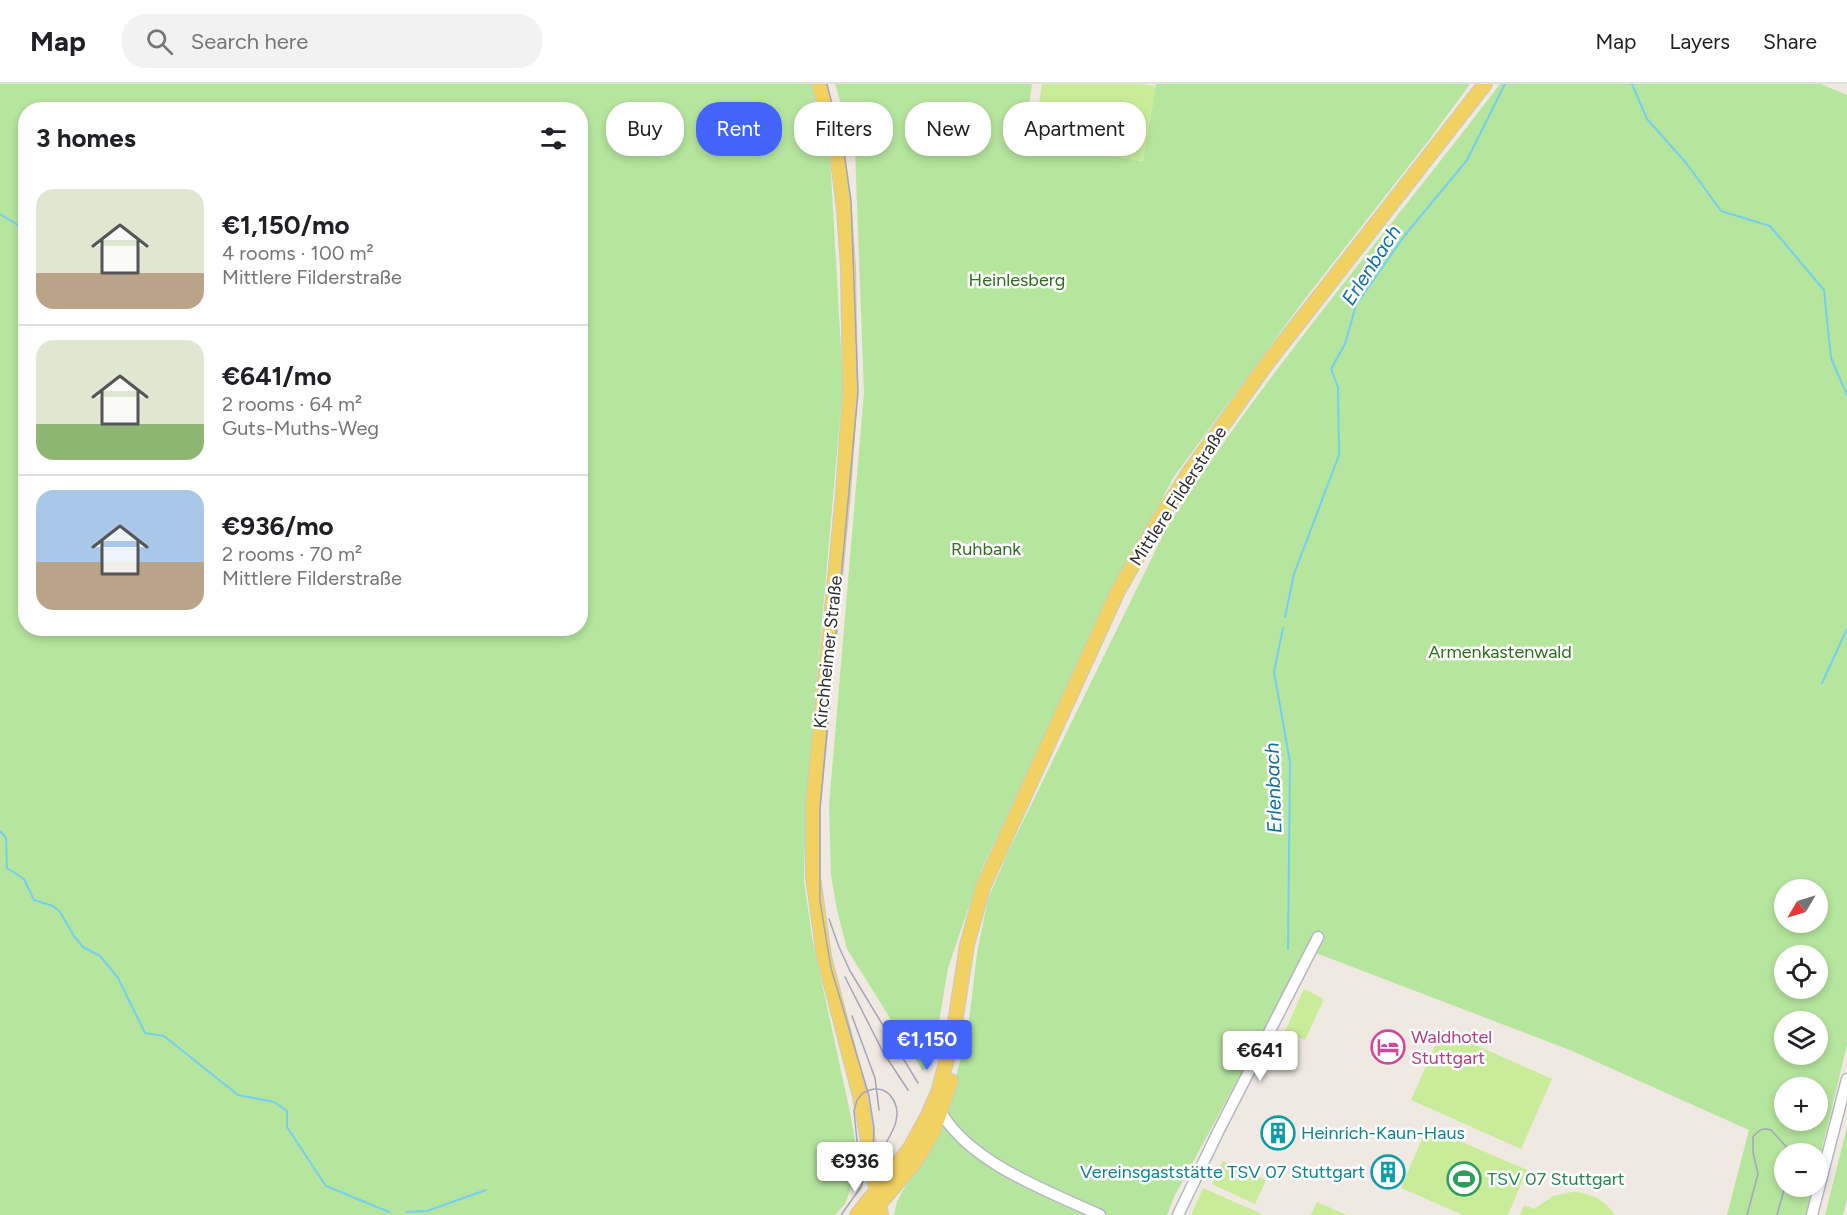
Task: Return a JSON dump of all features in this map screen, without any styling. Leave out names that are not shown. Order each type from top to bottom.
[{"type":"main road","name":"Kirchheimer Straße","points":[[819,84],[837,153],[844,210],[848,267],[850,392],[842,506],[813,806],[813,878],[815,908],[824,957],[856,1079],[877,1206]]},
{"type":"main road","name":"Mittlere Filderstraße","points":[[877,1206],[923,1127],[938,1092],[956,1016],[964,960],[983,887],[1119,591],[1188,474],[1265,366],[1485,84]]},
{"type":"main road","name":"Mittlere Filderstraße","points":[[857,1215],[877,1206],[915,1162],[941,1112],[957,1053],[963,1014],[964,960]]},
{"type":"main road","points":[[938,1092],[941,1112]]},
{"type":"main road","points":[[870,1153],[879,1160],[890,1162],[910,1148]]},
{"type":"street","points":[[1178,1215],[1318,937]]},
{"type":"street","points":[[1812,1215],[1847,1079]]},
{"type":"street","points":[[941,1112],[960,1136],[998,1166],[1100,1215]]},
{"type":"green space","points":[[0,84],[811,84],[816,102],[794,102],[794,156],[830,157],[843,384],[806,804],[804,880],[812,937],[857,1153],[845,1204],[835,1215],[0,1215]]},
{"type":"green space","points":[[835,84],[1032,84],[1030,102],[1003,102],[1003,156],[1112,156],[1143,161],[1144,156],[1146,156],[1156,84],[1470,84],[1301,304],[1173,478],[1076,668],[981,871],[948,968],[932,1064],[923,1071],[847,949],[831,875],[829,806],[864,392],[855,156],[893,156],[893,102],[840,102]]},
{"type":"green space","points":[[1042,84],[1156,86],[1146,144],[1146,102],[1039,102]]},
{"type":"green space","name":"Armenkastenwald","points":[[1500,84],[1821,84],[1847,95],[1847,1045],[1828,1124],[1828,1077],[1774,1077],[1774,1131],[1826,1131],[1823,1143],[1774,1143],[1774,1197],[1810,1197],[1806,1215],[1727,1215],[1749,1130],[1570,1050],[1308,950],[1175,1195],[1167,1215],[894,1215],[902,1192],[937,1138],[949,1104],[968,1030],[977,953],[988,899],[1008,852],[1166,529],[1244,414]]},
{"type":"green space","points":[[1112,156],[1144,156],[1143,161]]},
{"type":"green space","points":[[1304,989],[1324,999],[1305,1040],[1285,1031]]},
{"type":"green space","points":[[1442,1030],[1552,1079],[1521,1149],[1411,1100]]},
{"type":"green space","name":"TSV 07 Stuttgart","points":[[1427,1127],[1527,1170],[1508,1215],[1463,1215],[1401,1188]]},
{"type":"green space","points":[[1847,1127],[1847,1199],[1843,1215],[1825,1215]]},
{"type":"green space","points":[[1223,1161],[1266,1180],[1255,1204],[1212,1184]]},
{"type":"green space","points":[[1203,1188],[1264,1215],[1191,1215]]},
{"type":"green space","points":[[1572,1192],[1585,1193],[1596,1198],[1607,1205],[1615,1215],[1520,1215],[1524,1205],[1534,1209],[1553,1196]]},
{"type":"green space","points":[[1317,1202],[1347,1215],[1311,1215]]},
{"type":"waterway","name":"Erlenbach","points":[[1285,617],[1294,574],[1339,455],[1338,387],[1331,369],[1345,344],[1356,305],[1405,235],[1467,160],[1505,84]]},
{"type":"waterway","points":[[1632,84],[1647,119],[1687,164],[1721,211],[1770,226],[1824,290],[1831,358],[1847,395]]},
{"type":"waterway","points":[[0,214],[18,225]]},
{"type":"waterway","name":"Erlenbach","points":[[1283,628],[1274,672],[1290,762],[1288,949]]},
{"type":"waterway","points":[[1822,683],[1847,629]]},
{"type":"waterway","points":[[0,831],[6,838],[7,868],[24,879],[34,900],[53,906],[60,912],[83,947],[100,956],[118,978],[145,1033],[164,1036],[238,1095],[274,1102],[287,1111],[287,1127],[326,1186],[389,1212]]},
{"type":"waterway","points":[[407,1212],[427,1211],[486,1190]]},
{"type":"tram line","points":[[827,84],[844,152],[851,201],[858,392],[820,808],[820,901],[831,968],[869,1096],[874,1128],[873,1150],[861,1187],[841,1215]]},
{"type":"tram line","points":[[829,919],[850,971],[918,1083]]},
{"type":"tram line","points":[[845,977],[883,1052],[908,1090]]},
{"type":"tram line","points":[[852,1016],[875,1078],[879,1110]]},
{"type":"tram line","points":[[857,1181],[859,1160],[854,1111],[857,1100],[863,1093],[877,1089],[890,1095],[897,1113],[893,1131],[874,1165]]},
{"type":"tram line","points":[[1747,1215],[1758,1174],[1753,1152],[1753,1137],[1760,1130],[1771,1130],[1783,1143]]},
{"type":"tram line","points":[[1777,1215],[1782,1197]]},
{"type":"place","name":"Waldhotel Stuttgart","points":[[1388,1047]]},
{"type":"place","name":"Heinrich-Kaun-Haus","points":[[1278,1133]]},
{"type":"place","name":"Vereinsgaststätte TSV 07 Stuttgart","points":[[1388,1172]]},
{"type":"place","name":"TSV 07 Stuttgart","points":[[1464,1179]]},
{"type":"park label","name":"Heinlesberg","points":[[1017,280]]},
{"type":"park label","name":"Ruhbank","points":[[986,549]]}]
